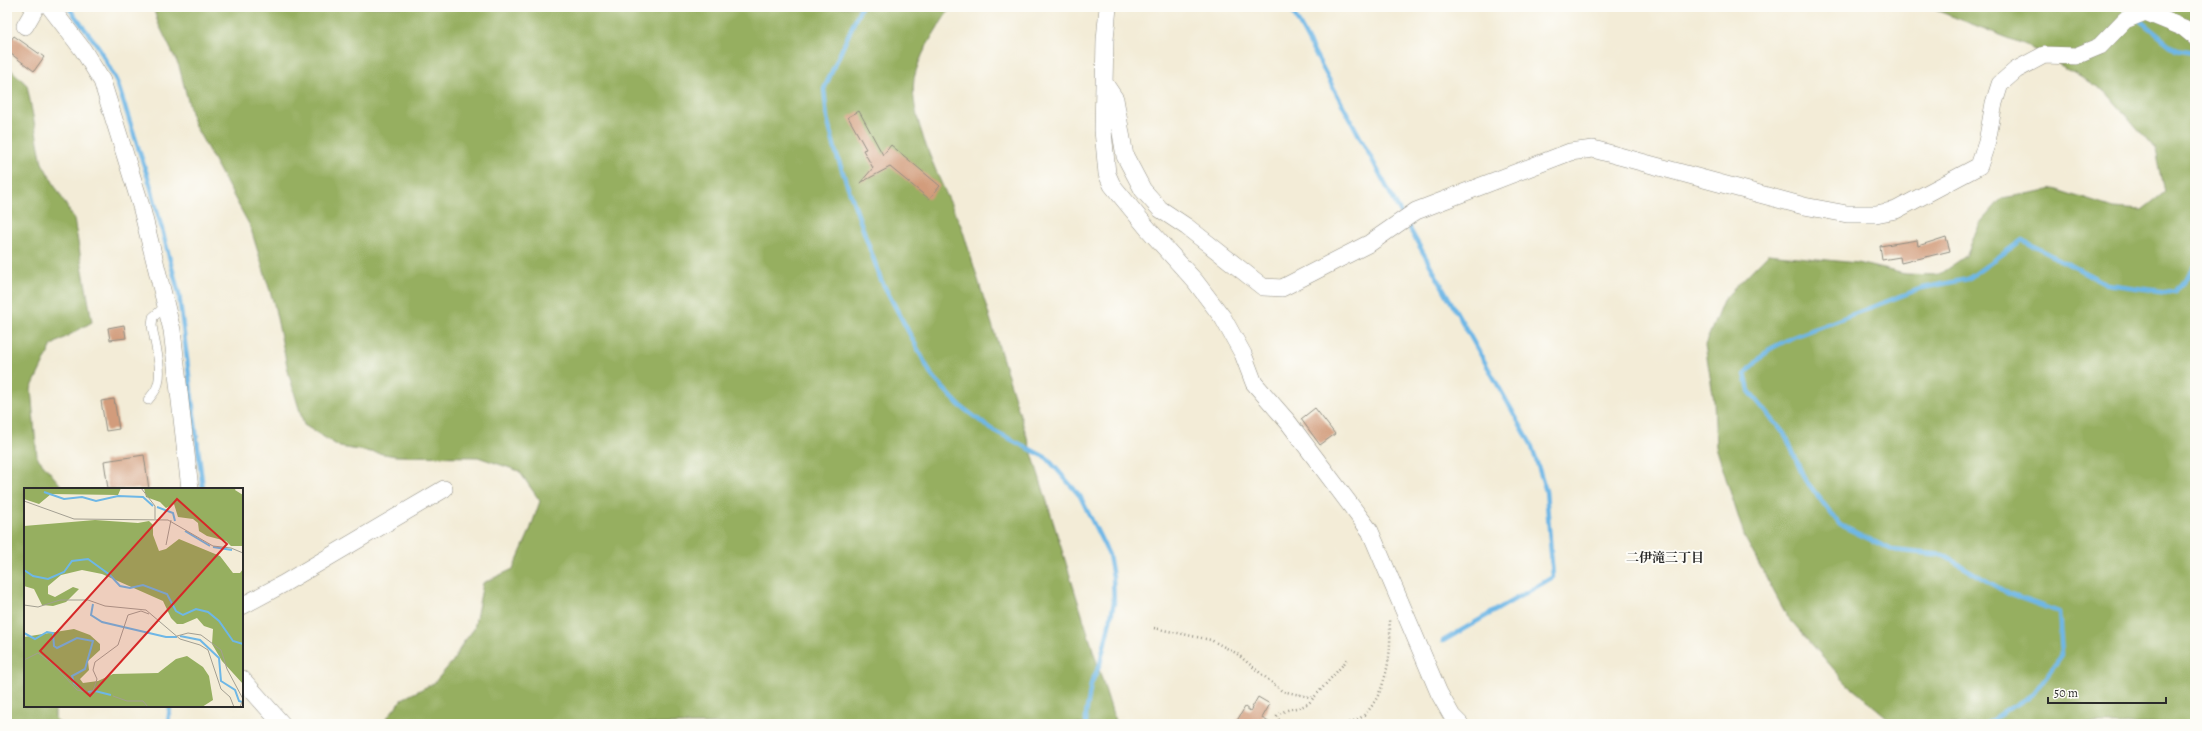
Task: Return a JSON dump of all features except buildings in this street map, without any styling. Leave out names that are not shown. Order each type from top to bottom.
[{"type":"street","points":[[25,26],[36,7]]},
{"type":"street","points":[[50,7],[83,50],[102,81],[108,96],[141,206],[172,330],[190,488]]},
{"type":"street","points":[[1108,7],[1105,40],[1103,130],[1107,174],[1112,185],[1144,224],[1195,281],[1223,318],[1243,354],[1254,383],[1288,422],[1370,531],[1439,693],[1452,716],[1460,724]]},
{"type":"street","points":[[1105,84],[1115,99],[1125,156],[1143,190],[1160,209],[1187,227],[1264,287],[1282,288],[1370,243],[1416,211],[1570,152],[1592,149],[1804,206],[1847,214],[1876,214],[1896,210],[1979,166],[1987,142],[1994,103],[2000,84],[2016,70],[2044,55],[2076,56],[2100,46],[2125,20],[2145,12],[2184,28],[2195,37]]},
{"type":"street","points":[[243,605],[283,584],[444,489]]},
{"type":"street","points":[[243,680],[282,724]]},
{"type":"lane","points":[[148,400],[156,390],[159,383],[160,371],[152,325],[153,317],[166,306]]},
{"type":"path","points":[[1346,724],[1367,714],[1379,695],[1391,634],[1388,613]]},
{"type":"path","points":[[1154,628],[1211,640],[1236,653],[1282,691],[1314,698]]},
{"type":"path","points":[[1285,724],[1281,723],[1277,716],[1285,709],[1301,708],[1314,698],[1348,659]]},
{"type":"green space","points":[[153,7],[951,7],[931,38],[916,71],[913,87],[915,106],[920,128],[937,173],[962,228],[1116,724],[382,724],[402,699],[434,683],[453,661],[463,643],[474,629],[483,583],[513,569],[529,533],[540,501],[519,471],[478,457],[396,456],[340,447],[304,425],[289,375],[274,304],[250,226],[194,124],[179,66],[158,23]]},
{"type":"green space","points":[[1928,7],[2195,7],[2195,724],[1895,724],[1846,683],[1787,616],[1745,538],[1716,447],[1714,401],[1705,345],[1724,299],[1768,254],[1857,263],[1905,274],[1938,275],[1966,256],[1980,223],[2002,198],[2054,189],[2113,208],[2142,210],[2165,192],[2156,150],[2106,92],[2026,45]]},
{"type":"green space","points":[[7,66],[27,85],[42,163],[74,219],[92,322],[52,345],[31,389],[37,457],[63,488],[24,488],[24,707],[55,707],[55,718],[61,724],[7,724]]},
{"type":"waterway","points":[[68,7],[98,46],[117,82],[150,184],[179,294],[203,488]]},
{"type":"waterway","points":[[861,7],[824,89],[827,118],[836,153],[881,280],[932,376],[959,405],[991,429],[1047,458],[1080,496],[1109,555],[1113,577],[1114,603],[1100,664],[1091,684],[1086,724]]},
{"type":"waterway","points":[[1290,7],[1398,208],[1531,444],[1546,491],[1553,577],[1443,641]]},
{"type":"waterway","points":[[2138,19],[2176,50],[2193,53],[2195,57]]},
{"type":"waterway","points":[[1985,724],[2033,694],[2062,655],[2059,612],[2009,594],[1943,555],[1892,550],[1840,525],[1804,478],[1786,436],[1749,391],[1745,374],[1768,350],[1793,337],[1922,288],[1968,279],[2022,240],[2107,284],[2175,293],[2195,267]]},
{"type":"waterway","points":[[168,724],[170,707]]},
{"type":"district","name":"二伊滝三丁目","points":[[1665,557]]}]
